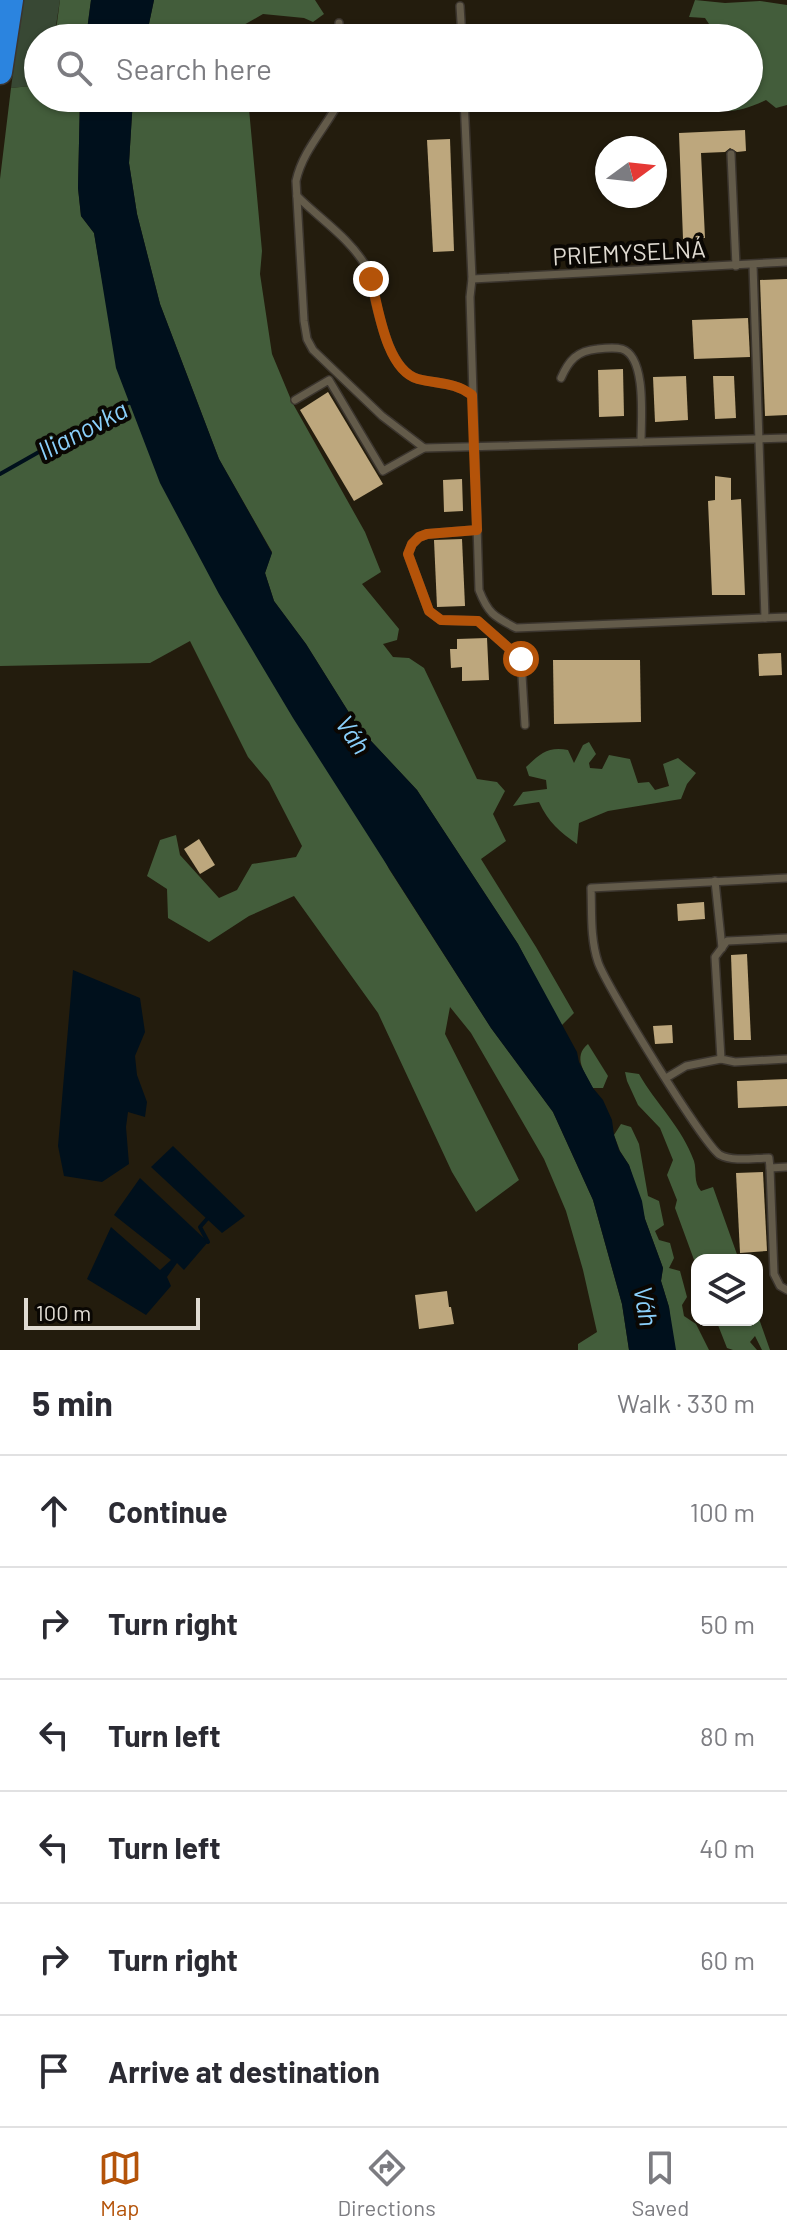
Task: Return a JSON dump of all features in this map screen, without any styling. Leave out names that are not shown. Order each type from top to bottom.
[{"type":"highway","points":[[0,72],[11,0]]},
{"type":"lane","points":[[460,6],[461,24]]},
{"type":"lane","points":[[332,112],[306,153],[296,181],[307,339],[313,350],[382,416],[424,448]]},
{"type":"lane","points":[[465,112],[479,590],[486,608],[516,628],[787,617]]},
{"type":"lane","points":[[731,154],[736,266]]},
{"type":"lane","points":[[297,196],[352,245],[362,259],[388,343],[405,373],[417,379],[462,387],[472,395]]},
{"type":"lane","name":"PRIEMYSELNÁ","points":[[472,279],[787,262]]},
{"type":"lane","points":[[753,265],[765,618]]},
{"type":"lane","points":[[561,378],[573,357],[581,352],[611,348],[623,349],[631,354],[639,371],[641,442]]},
{"type":"lane","points":[[295,400],[329,380],[383,471],[424,448],[787,438]]},
{"type":"lane","points":[[477,530],[427,534],[412,544],[408,554],[429,611],[441,620],[478,621],[521,659],[525,725]]},
{"type":"lane","points":[[787,878],[591,888],[593,941],[600,968],[705,1139],[715,1151],[728,1158],[769,1158],[774,1274],[780,1286],[787,1290]]},
{"type":"lane","points":[[715,881],[722,948]]},
{"type":"lane","points":[[721,1059],[715,957],[727,941],[787,938]]},
{"type":"lane","points":[[666,1078],[686,1066],[721,1059],[735,1062],[787,1059]]},
{"type":"lane","points":[[770,1168],[787,1167]]},
{"type":"green space","points":[[23,0],[60,0],[56,24],[24,24],[24,87],[11,88]]},
{"type":"green space","points":[[60,0],[91,0],[88,24],[57,24]]},
{"type":"green space","points":[[154,0],[315,0],[324,14],[313,22],[304,18],[263,14],[246,24],[149,24]]},
{"type":"green space","points":[[695,0],[725,3],[760,1],[787,5],[787,105],[776,108],[766,100],[763,101],[763,24],[709,24],[705,18],[689,17]]},
{"type":"green space","points":[[24,87],[24,112],[80,112],[78,188],[81,216],[94,233],[104,290],[389,869],[491,1028],[553,1112],[593,1200],[622,1304],[629,1350],[578,1350],[578,1344],[597,1332],[566,1211],[544,1159],[471,1033],[450,1007],[445,1034],[519,1180],[476,1212],[452,1172],[378,1013],[294,896],[249,916],[209,942],[168,918],[167,889],[147,876],[160,840],[176,835],[180,855],[219,898],[237,890],[252,864],[296,857],[302,846],[269,782],[248,757],[190,641],[150,663],[0,666],[0,179],[11,88]]},
{"type":"green space","points":[[132,112],[249,112],[262,251],[260,274],[272,354],[292,402],[365,532],[381,572],[362,584],[399,629],[397,640],[383,644],[393,657],[409,658],[424,668],[477,779],[497,782],[505,791],[493,814],[506,841],[481,859],[574,1013],[561,1026],[518,944],[417,790],[358,727],[306,644],[274,601],[265,573],[272,552],[219,459],[160,304],[137,214],[129,163]]},
{"type":"green space","points":[[589,742],[596,754],[589,763],[590,768],[602,769],[609,755],[630,759],[638,783],[649,782],[655,790],[669,786],[663,764],[678,758],[696,773],[681,799],[608,811],[579,823],[577,844],[555,826],[539,802],[513,806],[523,792],[547,789],[546,780],[529,776],[526,767],[536,758],[550,750],[561,749],[568,750],[574,763],[583,745]]},
{"type":"green space","points":[[588,1044],[608,1076],[603,1088],[593,1088],[580,1060]]},
{"type":"green space","points":[[625,1072],[639,1074],[683,1137],[694,1161],[699,1188],[701,1191],[713,1187],[737,1254],[692,1254],[667,1175],[673,1160],[660,1128],[638,1105]]},
{"type":"green space","points":[[621,1124],[631,1127],[639,1144],[648,1196],[659,1201],[664,1225],[655,1231],[659,1240],[670,1243],[674,1258],[669,1268],[680,1271],[687,1297],[682,1305],[684,1316],[691,1321],[691,1326],[697,1326],[709,1350],[676,1350],[673,1346],[669,1307],[661,1281],[663,1268],[629,1165],[614,1135]]},
{"type":"green space","points":[[718,1326],[762,1326],[770,1350],[762,1350],[755,1336],[750,1342],[757,1350],[727,1348]]},
{"type":"water","points":[[91,0],[154,0],[149,24],[88,24]]},
{"type":"water","name":"Váh","points":[[80,112],[132,112],[129,163],[137,214],[160,304],[219,459],[272,553],[265,573],[274,601],[306,644],[358,727],[417,790],[518,944],[577,1052],[593,1088],[603,1100],[612,1120],[619,1150],[629,1165],[642,1201],[645,1219],[663,1268],[661,1281],[676,1350],[629,1350],[622,1304],[593,1200],[553,1112],[491,1028],[293,718],[219,594],[160,483],[116,368],[94,233],[81,216],[78,188]]},
{"type":"water","points":[[73,970],[140,998],[145,1032],[135,1056],[137,1075],[147,1102],[145,1117],[128,1112],[129,1164],[102,1182],[64,1176],[58,1146]]},
{"type":"water","points":[[173,1146],[245,1216],[222,1233],[151,1167]]},
{"type":"water","points":[[140,1178],[208,1242],[184,1270],[177,1263],[167,1277],[171,1286],[146,1315],[87,1279],[111,1227],[160,1270],[171,1260],[114,1215]]},
{"type":"building","points":[[745,130],[746,151],[737,152],[730,148],[725,152],[701,153],[705,238],[683,239],[679,133]]},
{"type":"building","points":[[450,139],[454,251],[433,252],[427,140]]},
{"type":"building","points":[[787,279],[787,415],[765,416],[760,280]]},
{"type":"building","points":[[748,318],[750,357],[694,359],[692,320]]},
{"type":"building","points":[[623,369],[624,416],[599,417],[598,370]]},
{"type":"building","points":[[686,376],[688,420],[655,422],[653,377]]},
{"type":"building","points":[[713,376],[734,376],[736,418],[715,419]]},
{"type":"building","points":[[328,392],[383,484],[354,501],[300,410]]},
{"type":"building","points":[[715,476],[731,478],[731,500],[741,499],[745,595],[712,595],[708,501],[715,500]]},
{"type":"building","points":[[462,479],[463,511],[444,512],[443,480]]},
{"type":"building","points":[[462,539],[465,606],[437,607],[434,540]]},
{"type":"building","points":[[487,638],[489,680],[462,681],[462,667],[451,668],[450,649],[457,649],[457,639]]},
{"type":"building","points":[[781,653],[782,675],[759,676],[758,654]]},
{"type":"building","points":[[553,660],[640,660],[641,722],[554,724]]},
{"type":"building","points":[[199,839],[215,865],[200,874],[184,849]]},
{"type":"building","points":[[704,902],[705,919],[678,921],[677,904]]},
{"type":"building","points":[[747,954],[751,1040],[734,1040],[731,955]]},
{"type":"building","points":[[672,1025],[673,1043],[655,1044],[653,1026]]},
{"type":"building","points":[[787,1079],[787,1106],[738,1108],[737,1081]]},
{"type":"building","points":[[763,1172],[767,1251],[740,1253],[736,1173]]},
{"type":"building","points":[[447,1291],[454,1324],[419,1329],[415,1295]]},
{"type":"waterway","name":"Ilianovka","points":[[0,474],[131,402]]},
{"type":"waterway","points":[[207,1219],[200,1227],[208,1242]]},
{"type":"route","points":[[371,279],[388,343],[405,373],[417,379],[462,387],[472,395],[477,530],[427,534],[412,544],[408,554],[429,611],[441,620],[478,621],[521,659]]}]
